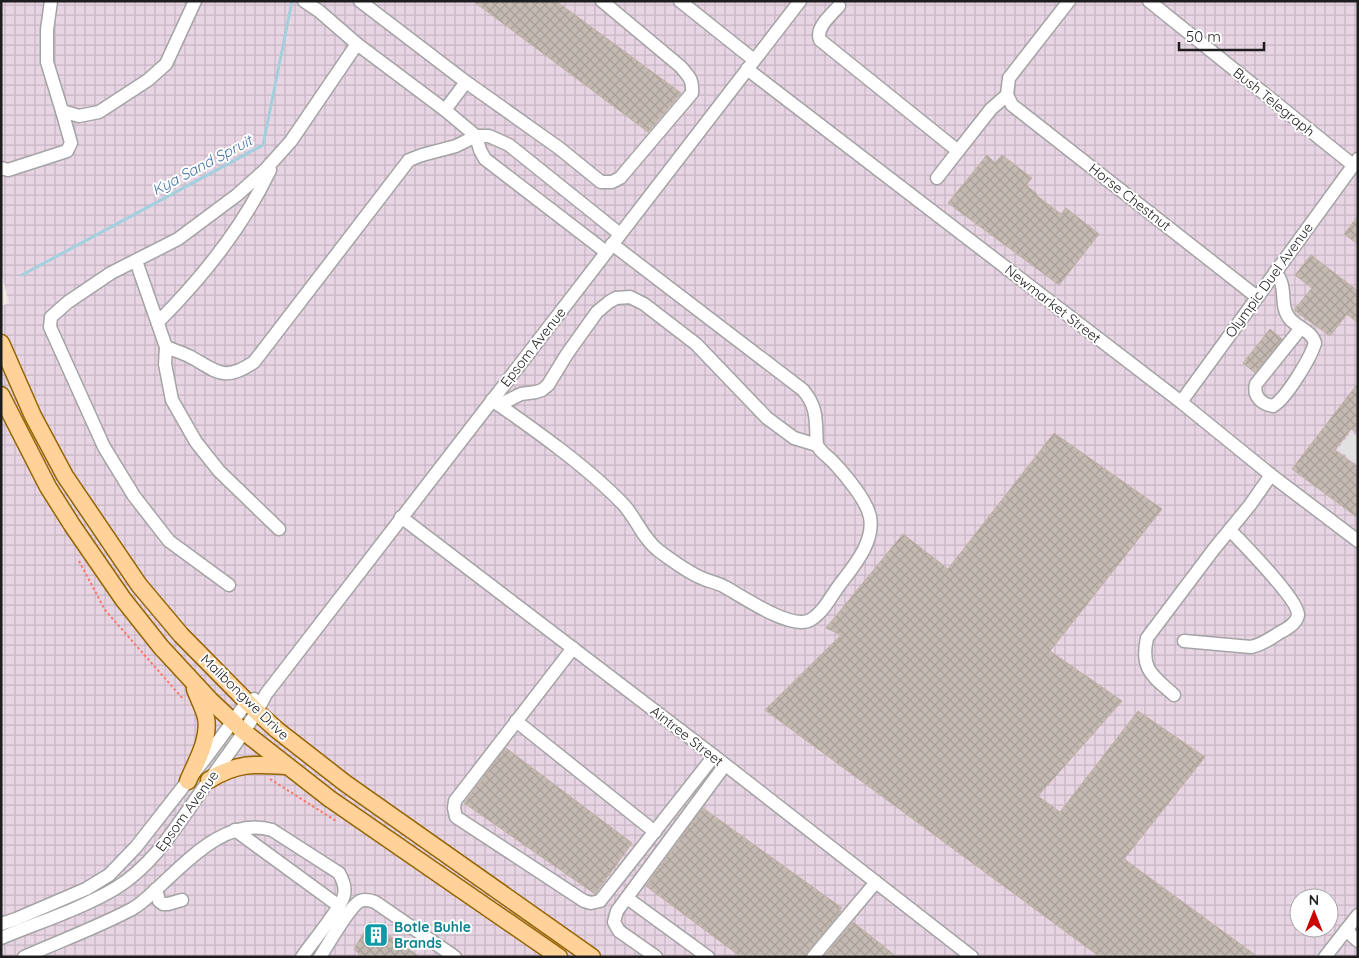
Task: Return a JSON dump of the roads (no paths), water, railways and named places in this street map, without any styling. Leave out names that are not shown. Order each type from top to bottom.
[{"type":"main road","name":"Malibongwe Drive","points":[[1,343],[33,416],[65,476],[139,585],[181,635],[277,730],[345,783],[592,957]]},
{"type":"main road","name":"Malibongwe Drive","points":[[1,395],[48,487],[72,525],[123,599],[161,647],[191,680],[238,726],[330,799],[559,957]]},
{"type":"main road","points":[[188,781],[204,740],[206,726],[203,709],[191,680]]},
{"type":"main road","points":[[209,780],[223,771],[247,764],[287,766]]},
{"type":"street","points":[[1,168],[8,170],[68,152],[71,143],[47,62],[47,30],[51,1]]},
{"type":"street","points":[[62,111],[79,116],[99,112],[148,80],[166,64],[195,1]]},
{"type":"street","points":[[304,1],[319,10],[357,44],[445,110],[476,136],[485,159],[613,243],[803,390],[814,407],[819,449],[843,473],[867,506],[870,528],[866,545],[822,609],[807,621],[775,616],[726,587],[688,571],[658,550],[639,528],[624,505],[590,474],[495,403]]},
{"type":"street","points":[[360,1],[466,82],[559,148],[601,182],[612,182],[620,178],[692,93],[692,80],[681,68],[602,1]]},
{"type":"street","name":"Newmarket Street","points":[[680,1],[751,64],[1271,475],[1358,540]]},
{"type":"street","name":"Epsom Avenue","points":[[1,924],[86,889],[109,875],[136,847],[188,781],[238,726],[252,707],[266,694],[401,517],[495,403],[613,243],[800,1]]},
{"type":"street","points":[[936,178],[991,109],[1007,95],[1009,78],[1069,1]]},
{"type":"street","name":"Bush Telegraph","points":[[1149,1],[1356,162]]},
{"type":"street","points":[[839,6],[820,29],[818,36],[820,40],[958,151]]},
{"type":"street","points":[[229,585],[169,541],[134,496],[104,447],[50,327],[51,318],[62,306],[111,274],[178,239],[237,195],[266,170],[291,141],[357,44]]},
{"type":"street","points":[[445,110],[466,82]]},
{"type":"street","name":"Horse Chestnut","points":[[1007,95],[1012,105],[1257,297]]},
{"type":"street","points":[[166,347],[187,355],[215,372],[236,373],[244,369],[254,362],[409,160],[456,146],[476,136],[489,136],[509,145],[613,243]]},
{"type":"street","points":[[158,322],[190,290],[208,267],[256,200],[276,158]]},
{"type":"street","name":"Olympic Duel Avenue","points":[[1181,402],[1356,162]]},
{"type":"street","points":[[136,262],[166,347],[165,364],[172,400],[196,442],[219,471],[279,528]]},
{"type":"street","points":[[1275,272],[1281,278],[1284,305],[1290,319],[1301,328],[1314,339],[1314,349],[1280,400],[1274,406],[1265,404],[1255,393],[1256,384],[1301,328]]},
{"type":"street","points":[[495,403],[521,394],[542,390],[548,385],[567,354],[597,312],[616,298],[630,297],[644,304],[696,344],[767,418],[794,438],[817,444]]},
{"type":"street","points":[[1174,696],[1150,673],[1145,661],[1145,649],[1148,638],[1271,475]]},
{"type":"street","name":"Aintree Street","points":[[401,517],[714,756],[972,957]]},
{"type":"street","points":[[1184,641],[1257,646],[1285,630],[1296,619],[1298,614],[1297,608],[1282,587],[1230,530]]},
{"type":"street","points":[[573,648],[455,801],[456,816],[584,901],[591,903],[600,901],[714,756]]},
{"type":"street","points":[[516,721],[655,832]]},
{"type":"street","name":"Epsom Avenue","points":[[1,938],[85,903],[116,888],[135,874],[160,849],[223,762],[238,726]]},
{"type":"street","points":[[656,957],[619,931],[614,922],[617,911],[725,765]]},
{"type":"street","points":[[24,957],[134,908],[202,849],[225,833],[260,826],[272,830],[339,873],[344,882],[344,896],[339,906],[302,957]]},
{"type":"street","points":[[235,830],[339,906]]},
{"type":"street","points":[[813,957],[876,882]]},
{"type":"street","points":[[156,890],[163,904],[182,900]]},
{"type":"street","points":[[627,898],[708,957]]},
{"type":"street","points":[[320,957],[352,909],[360,901],[368,900],[376,902],[454,957]]},
{"type":"street","points":[[1325,957],[1358,915]]},
{"type":"street","points":[[1346,930],[1358,941]]},
{"type":"waterway","name":"Kya Sand Spruit","points":[[22,275],[263,145],[292,1]]},
{"type":"place","name":"Botle Buhle Brands","points":[[376,935]]}]
